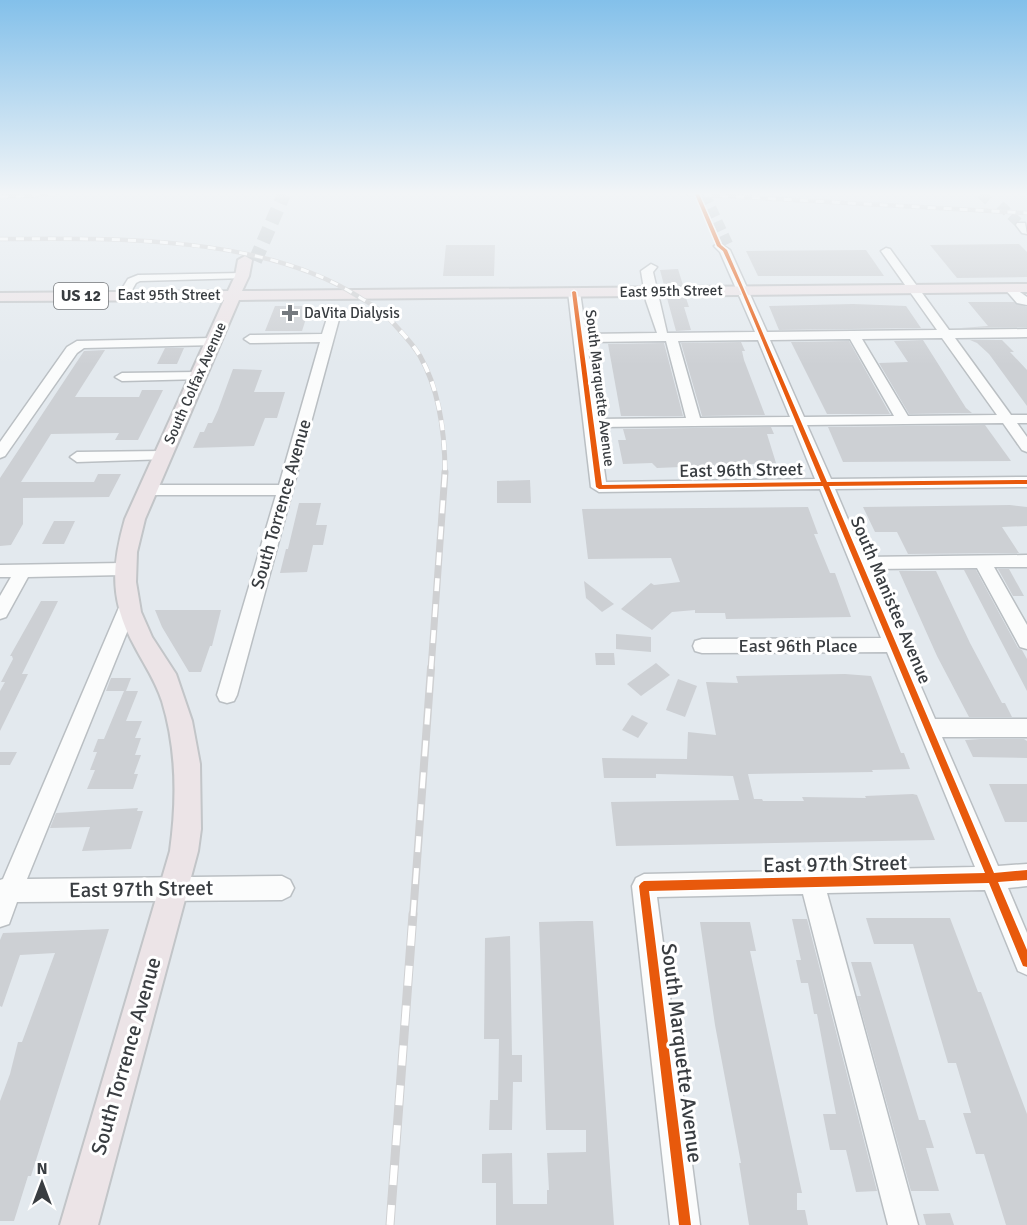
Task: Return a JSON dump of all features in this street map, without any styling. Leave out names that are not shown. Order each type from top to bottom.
[{"type":"main road","name":"South Colfax Avenue","points":[[173,888],[184,850],[189,818],[188,759],[175,703],[165,676],[143,642],[129,605],[123,570],[135,519],[250,260]]},
{"type":"main road","name":"East 95th Street","points":[[0,297],[204,295],[238,285],[301,294],[369,296],[424,293],[1027,288]]},
{"type":"main road","name":"South Torrence Avenue","points":[[79,1225],[173,888]]},
{"type":"street","name":"South Manistee Avenue","points":[[726,251],[1027,962]]},
{"type":"street","points":[[886,251],[1027,447]]},
{"type":"street","points":[[651,267],[647,271],[652,291],[651,299],[666,334],[694,422]]},
{"type":"street","points":[[204,295],[214,277]]},
{"type":"street","points":[[124,296],[132,281],[138,278],[214,277],[238,285]]},
{"type":"street","points":[[150,295],[162,278]]},
{"type":"street","points":[[1010,288],[1021,301],[1027,301]]},
{"type":"street","name":"South Marquette Avenue","points":[[574,292],[599,487]]},
{"type":"street","name":"South Torrence Avenue","points":[[227,695],[335,312]]},
{"type":"street","points":[[580,338],[666,334],[762,336],[1027,333]]},
{"type":"street","points":[[854,335],[903,420]]},
{"type":"street","points":[[250,339],[327,338]]},
{"type":"street","points":[[0,453],[72,350],[81,344],[212,342]]},
{"type":"street","points":[[122,377],[198,376]]},
{"type":"street","points":[[591,423],[1027,419]]},
{"type":"street","name":"South Colfax Avenue","points":[[77,457],[163,456]]},
{"type":"street","name":"East 96th Street","points":[[599,487],[1027,482]]},
{"type":"street","points":[[148,490],[285,490]]},
{"type":"street","points":[[982,561],[1027,642]]},
{"type":"street","points":[[859,563],[1027,561]]},
{"type":"street","points":[[0,571],[123,570]]},
{"type":"street","points":[[0,612],[23,571]]},
{"type":"street","points":[[0,915],[5,891],[129,605]]},
{"type":"street","name":"East 96th Place","points":[[702,646],[894,645]]},
{"type":"street","points":[[929,729],[1027,728]]},
{"type":"street","name":"East 97th Street","points":[[644,886],[992,878],[1027,875]]},
{"type":"street","points":[[812,882],[903,1225]]},
{"type":"street","name":"South Marquette Avenue","points":[[644,886],[686,1225]]},
{"type":"street","name":"East 97th Street","points":[[5,891],[282,888]]},
{"type":"building","points":[[445,251],[495,251],[494,276],[443,276]]},
{"type":"building","points":[[746,251],[867,251],[884,276],[758,276]]},
{"type":"building","points":[[935,251],[1027,252],[1027,277],[957,278]]},
{"type":"building","points":[[678,269],[683,285],[664,285],[660,270]]},
{"type":"building","points":[[667,298],[686,298],[689,307],[684,307],[691,330],[676,331]]},
{"type":"building","points":[[968,302],[1014,302],[1027,307],[1027,327],[961,328],[988,326]]},
{"type":"building","points":[[853,304],[906,306],[921,328],[779,330],[769,306]]},
{"type":"building","name":"DaVita Dialysis","points":[[275,306],[310,306],[302,331],[265,331]]},
{"type":"building","points":[[923,340],[966,408],[972,413],[909,414],[879,363],[908,362],[894,341]]},
{"type":"building","points":[[970,340],[1002,340],[1014,352],[1010,352],[1027,370],[1027,406],[989,354]]},
{"type":"building","points":[[849,341],[890,414],[827,414],[791,342]]},
{"type":"building","points":[[741,342],[745,351],[742,351],[744,360],[765,415],[702,416],[681,343]]},
{"type":"building","points":[[664,343],[683,416],[621,416],[608,344]]},
{"type":"building","points":[[165,348],[184,348],[177,364],[157,364]]},
{"type":"building","points":[[105,350],[75,397],[139,397],[142,390],[163,390],[138,440],[115,440],[119,433],[51,434],[21,482],[94,482],[98,474],[121,474],[109,497],[23,498],[23,524],[11,545],[0,546],[0,478],[84,351]]},
{"type":"building","points":[[233,369],[262,370],[254,392],[285,392],[277,418],[265,418],[254,446],[193,448],[200,432],[204,432],[208,423],[212,423]]},
{"type":"building","points":[[985,425],[1011,461],[843,462],[828,427]]},
{"type":"building","points":[[771,427],[774,434],[767,434],[776,463],[657,468],[652,463],[623,464],[618,440],[626,440],[623,429]]},
{"type":"building","points":[[530,480],[531,503],[497,503],[497,481]]},
{"type":"building","points":[[299,503],[321,503],[316,525],[327,525],[323,545],[313,545],[307,572],[280,573],[286,549],[288,549]]},
{"type":"building","points":[[1010,505],[1027,507],[1027,526],[1002,527],[1019,553],[908,554],[897,532],[875,532],[863,507]]},
{"type":"building","points":[[808,507],[818,534],[814,534],[830,573],[835,573],[851,617],[726,619],[725,613],[695,613],[695,610],[672,612],[652,630],[621,609],[651,583],[654,585],[680,582],[671,558],[588,559],[582,509]]},
{"type":"building","points":[[54,521],[75,521],[64,544],[42,544]]},
{"type":"building","points":[[998,569],[1009,569],[1024,596],[1013,596]]},
{"type":"building","points":[[964,570],[976,570],[1018,648],[1022,650],[1027,659],[1027,691]]},
{"type":"building","points":[[899,571],[936,571],[970,643],[1012,717],[969,717],[937,656]]},
{"type":"building","points":[[584,581],[614,604],[602,612],[586,598]]},
{"type":"building","points":[[41,601],[58,601],[22,674],[28,674],[0,731],[0,691],[5,682],[1,682],[13,659],[10,656]]},
{"type":"building","points":[[155,610],[221,610],[212,646],[210,646],[201,672],[189,672],[162,627]]},
{"type":"building","points":[[616,634],[651,637],[651,652],[616,649]]},
{"type":"building","points":[[595,653],[614,653],[615,665],[596,665]]},
{"type":"building","points":[[656,663],[670,675],[641,696],[627,684]]},
{"type":"building","points":[[845,674],[871,676],[901,753],[904,753],[910,769],[872,770],[873,772],[748,774],[754,799],[804,801],[802,797],[866,798],[865,796],[913,794],[917,795],[935,840],[616,846],[611,802],[739,800],[733,776],[656,774],[656,778],[604,778],[602,758],[687,759],[688,732],[716,735],[706,682],[738,683],[736,676]]},
{"type":"building","points":[[111,678],[131,678],[126,691],[106,691]]},
{"type":"building","points":[[678,679],[697,686],[685,717],[666,710]]},
{"type":"building","points":[[124,691],[138,691],[126,721],[142,721],[135,738],[141,738],[135,755],[141,755],[134,774],[138,774],[133,789],[87,789],[95,770],[90,770],[97,752],[93,752],[98,739],[104,739]]},
{"type":"building","points":[[632,715],[648,723],[638,738],[622,730]]},
{"type":"building","points":[[1024,739],[1027,741],[1027,758],[973,757],[965,740]]},
{"type":"building","points":[[0,752],[17,752],[10,765],[0,765]]},
{"type":"building","points":[[989,784],[1027,784],[1027,822],[1005,822]]},
{"type":"building","points":[[138,808],[137,811],[143,811],[131,849],[82,851],[90,827],[50,828],[56,813]]},
{"type":"building","points":[[866,918],[950,918],[1027,1114],[1027,1225],[1006,1225],[984,1154],[976,1154],[963,1113],[971,1113],[956,1063],[948,1063],[913,944],[874,944]]},
{"type":"building","points":[[792,919],[807,919],[877,1191],[856,1192],[846,1150],[830,1150],[823,1114],[836,1114],[817,1014],[814,1014],[808,983],[801,983],[796,960],[801,960]]},
{"type":"building","points":[[593,921],[614,1225],[496,1225],[496,1183],[482,1183],[482,1154],[512,1153],[513,1204],[547,1204],[547,1190],[549,1190],[547,1153],[586,1152],[586,1130],[546,1130],[539,922]]},
{"type":"building","points":[[700,922],[750,922],[756,951],[750,951],[802,1193],[797,1193],[797,1210],[805,1210],[808,1225],[749,1225],[739,1163],[741,1163],[715,1025]]},
{"type":"building","points":[[109,929],[31,1176],[28,1176],[14,1221],[0,1221],[0,1101],[18,1042],[22,1042],[55,953],[20,955],[2,1007],[0,1006],[0,940],[3,933]]},
{"type":"building","points":[[510,936],[512,1055],[522,1055],[522,1082],[513,1082],[512,1130],[489,1130],[490,1100],[498,1100],[499,1039],[484,1039],[485,938]]},
{"type":"building","points":[[851,962],[871,962],[919,1120],[925,1120],[934,1148],[926,1148],[939,1191],[911,1191],[857,996],[861,996]]},
{"type":"building","points":[[950,1213],[954,1225],[926,1225],[923,1214]]},
{"type":"tunnel","points":[[255,261],[259,251]]},
{"type":"railway","points":[[233,251],[278,262],[321,277],[359,297],[388,317]]},
{"type":"railway","points":[[388,317],[417,351],[427,369],[440,413],[445,473]]},
{"type":"railway","points":[[431,669],[445,473]]},
{"type":"railway","points":[[413,916],[431,668]]},
{"type":"railway","points":[[390,1225],[413,914]]},
{"type":"cycle path","points":[[726,251],[1027,962]]},
{"type":"cycle path","points":[[574,292],[599,487],[1027,482]]},
{"type":"cycle path","points":[[685,1225],[644,886],[992,878],[1027,875]]},
{"type":"place","name":"DaVita Dialysis","points":[[290,313]]}]
